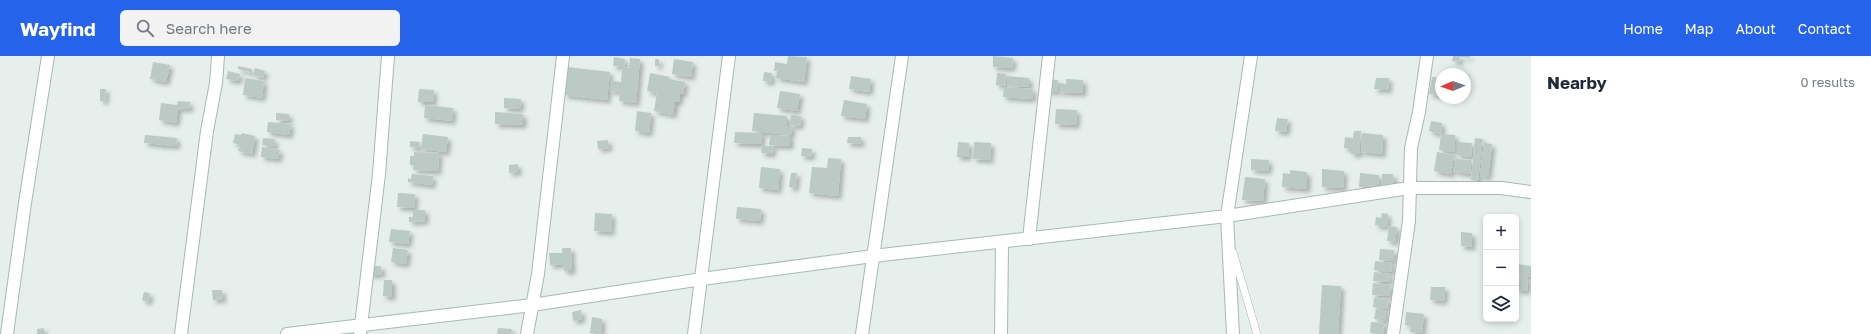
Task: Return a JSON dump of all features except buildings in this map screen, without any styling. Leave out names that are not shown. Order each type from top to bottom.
[{"type":"street","points":[[7,334],[25,202],[48,56]]},
{"type":"street","points":[[181,334],[207,131],[216,84],[218,56]]},
{"type":"street","points":[[360,329],[379,174],[388,56]]},
{"type":"street","points":[[527,334],[538,274],[563,56]]},
{"type":"street","points":[[694,334],[729,56]]},
{"type":"street","points":[[862,334],[872,256],[902,56]]},
{"type":"street","points":[[1029,239],[1049,56]]},
{"type":"street","points":[[1233,334],[1227,220],[1251,56]]},
{"type":"street","points":[[1393,334],[1409,221],[1411,148],[1419,112],[1427,56]]},
{"type":"street","points":[[287,334],[360,329],[702,279],[872,256],[1227,220],[1409,188],[1501,188],[1531,192]]},
{"type":"street","points":[[1001,334],[1002,243]]},
{"type":"lane","points":[[1228,241],[1233,252],[1257,334]]}]
